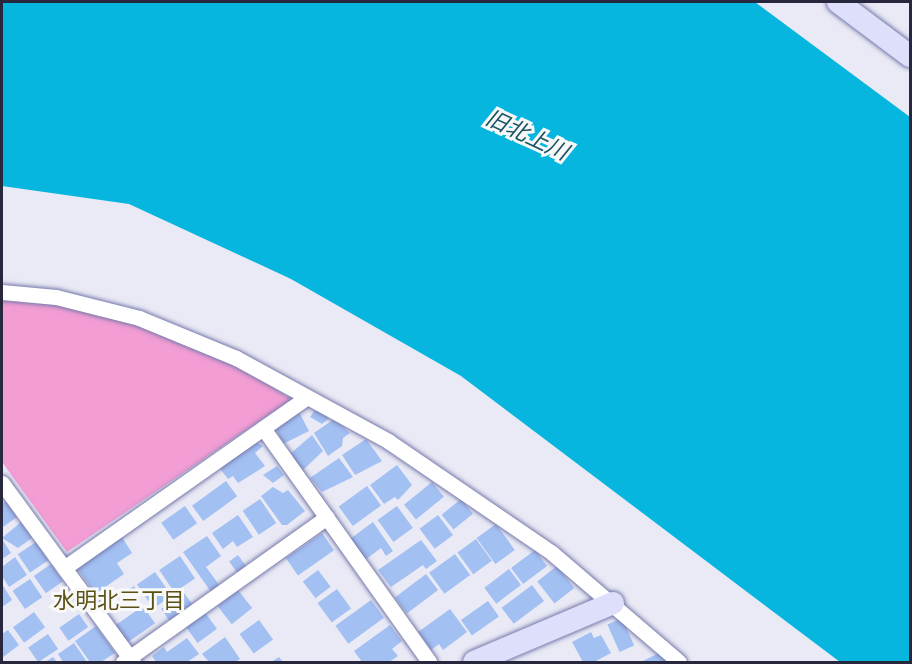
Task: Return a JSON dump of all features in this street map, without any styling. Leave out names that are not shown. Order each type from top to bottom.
[{"type":"street","points":[[838,2],[910,56]]},
{"type":"street","points":[[2,292],[56,297],[140,318],[236,358],[388,441],[552,553],[613,603],[679,663]]},
{"type":"street","points":[[64,568],[307,397]]},
{"type":"street","points":[[263,428],[429,663]]},
{"type":"street","points":[[2,483],[129,661],[327,517]]},
{"type":"street","points":[[474,663],[613,603]]},
{"type":"shaded area","points":[[2,299],[55,302],[127,320],[242,369],[292,399],[67,552],[2,462]]},
{"type":"water","name":"旧北上川","points":[[2,2],[755,2],[910,117],[910,662],[840,662],[461,376],[291,279],[129,204],[2,186]]},
{"type":"building","points":[[317,407],[332,416],[322,424],[310,417]]},
{"type":"building","points":[[298,410],[309,431],[283,444],[275,426]]},
{"type":"building","points":[[334,419],[350,433],[343,438],[342,446],[328,456],[314,433]]},
{"type":"building","points":[[312,435],[323,451],[303,470],[290,454]]},
{"type":"building","points":[[366,439],[382,461],[355,475],[342,455]]},
{"type":"building","points":[[253,440],[263,446],[255,453],[265,466],[238,483],[233,476],[228,479],[218,466]]},
{"type":"building","points":[[339,458],[353,477],[322,492],[310,478]]},
{"type":"building","points":[[397,465],[412,485],[398,500],[395,497],[384,504],[370,485]]},
{"type":"building","points":[[277,466],[284,475],[273,483],[263,475]]},
{"type":"building","points":[[226,481],[237,496],[203,521],[192,506]]},
{"type":"building","points":[[432,482],[444,497],[416,519],[404,505]]},
{"type":"building","points":[[367,486],[381,505],[353,526],[339,507]]},
{"type":"building","points":[[273,487],[283,493],[288,490],[305,511],[287,525],[282,525],[261,496]]},
{"type":"building","points":[[260,499],[276,523],[259,535],[243,511]]},
{"type":"building","points":[[461,499],[473,514],[454,529],[442,515]]},
{"type":"building","points":[[6,501],[17,517],[3,527],[2,504]]},
{"type":"building","points":[[185,506],[197,523],[173,540],[161,523]]},
{"type":"building","points":[[397,506],[413,528],[393,542],[378,520]]},
{"type":"building","points":[[238,515],[253,537],[237,547],[233,541],[223,549],[212,533]]},
{"type":"building","points":[[438,515],[453,535],[435,549],[420,529]]},
{"type":"building","points":[[21,522],[32,538],[18,548],[2,538]]},
{"type":"building","points":[[373,522],[393,551],[386,556],[381,548],[365,560],[350,539]]},
{"type":"building","points":[[496,524],[515,550],[495,564],[477,538]]},
{"type":"building","points":[[322,533],[334,550],[298,575],[286,558]]},
{"type":"building","points":[[207,536],[221,556],[206,567],[220,586],[211,592],[183,552]]},
{"type":"building","points":[[122,537],[132,553],[117,563],[124,574],[95,594],[77,568]]},
{"type":"building","points":[[2,539],[11,553],[2,559]]},
{"type":"building","points":[[476,539],[492,561],[473,574],[457,553]]},
{"type":"building","points":[[421,540],[437,561],[426,569],[423,565],[391,587],[378,570]]},
{"type":"building","points":[[36,542],[48,560],[30,573],[18,554]]},
{"type":"building","points":[[535,550],[547,566],[523,584],[511,568]]},
{"type":"building","points":[[455,554],[470,575],[444,594],[429,573]]},
{"type":"building","points":[[238,555],[246,566],[237,573],[229,561]]},
{"type":"building","points":[[180,556],[195,578],[174,592],[159,570]]},
{"type":"building","points":[[15,557],[27,575],[9,587],[2,576],[2,567]]},
{"type":"building","points":[[51,564],[63,581],[46,593],[34,576]]},
{"type":"building","points":[[557,566],[574,588],[555,603],[537,581]]},
{"type":"building","points":[[509,569],[521,585],[496,604],[484,588]]},
{"type":"building","points":[[318,570],[331,587],[315,598],[303,581]]},
{"type":"building","points":[[155,572],[172,596],[154,608],[137,585]]},
{"type":"building","points":[[426,574],[438,590],[407,613],[395,597]]},
{"type":"building","points":[[30,579],[42,597],[25,609],[13,591]]},
{"type":"building","points":[[2,584],[12,600],[2,607]]},
{"type":"building","points":[[532,585],[544,601],[514,624],[502,608]]},
{"type":"building","points":[[134,586],[139,594],[129,599],[125,592]]},
{"type":"building","points":[[337,589],[351,608],[332,623],[318,603]]},
{"type":"building","points":[[238,590],[252,608],[232,624],[218,606]]},
{"type":"building","points":[[184,593],[193,605],[182,613],[173,601]]},
{"type":"building","points":[[371,600],[384,618],[348,644],[335,626]]},
{"type":"building","points":[[488,601],[499,617],[472,635],[461,620]]},
{"type":"building","points":[[171,602],[180,615],[170,622],[161,609]]},
{"type":"building","points":[[143,606],[155,623],[127,643],[115,626]]},
{"type":"building","points":[[450,609],[467,632],[443,650],[439,644],[431,650],[418,632]]},
{"type":"building","points":[[204,611],[217,629],[198,643],[185,625]]},
{"type":"building","points":[[34,612],[45,627],[24,643],[13,627]]},
{"type":"building","points":[[79,614],[88,627],[69,641],[59,628]]},
{"type":"building","points":[[622,618],[634,645],[620,652],[607,625]]},
{"type":"building","points":[[259,620],[273,639],[254,654],[240,634]]},
{"type":"building","points":[[390,625],[402,641],[392,649],[398,656],[389,662],[362,662],[354,651]]},
{"type":"building","points":[[96,626],[115,653],[101,662],[90,662],[75,641]]},
{"type":"building","points":[[8,630],[19,645],[2,658],[2,634]]},
{"type":"building","points":[[591,632],[594,638],[601,635],[611,653],[594,662],[583,662],[572,642]]},
{"type":"building","points":[[48,634],[58,649],[38,662],[28,647]]},
{"type":"building","points":[[225,637],[240,659],[235,662],[209,662],[202,654]]},
{"type":"building","points":[[187,638],[199,654],[187,662],[156,662],[152,656],[164,647],[167,652]]},
{"type":"building","points":[[74,643],[87,662],[63,662],[58,654]]},
{"type":"building","points":[[663,651],[669,662],[641,662]]},
{"type":"building","points":[[53,657],[57,662],[45,662]]},
{"type":"building","points":[[279,657],[283,662],[271,662]]},
{"type":"district","name":"水明北三丁目","points":[[119,601]]}]
